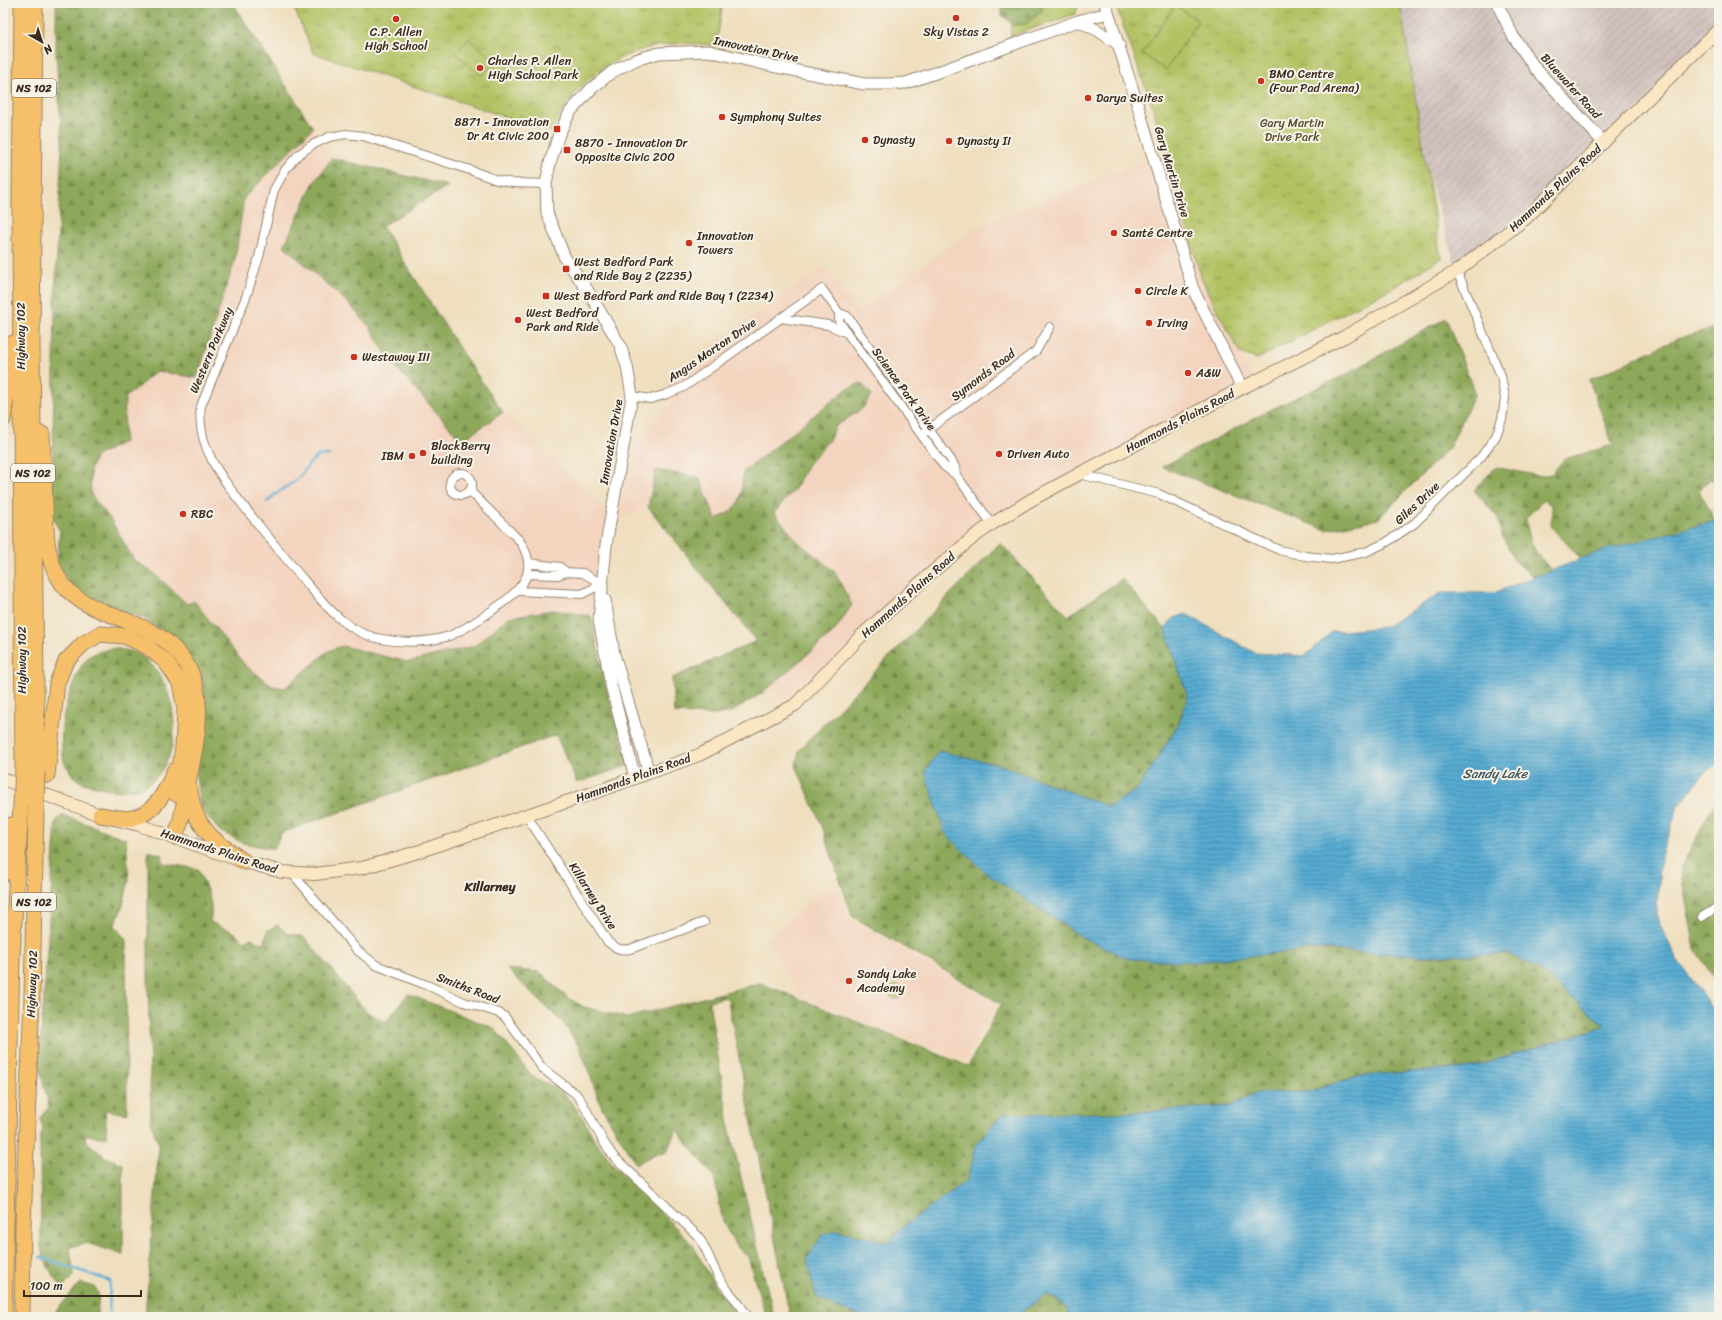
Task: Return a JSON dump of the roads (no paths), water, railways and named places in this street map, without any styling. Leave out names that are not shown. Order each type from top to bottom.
[{"type":"highway","name":"Highway 102","points":[[22,3],[20,284],[23,716],[31,770],[41,811],[23,1225],[22,1317]]},
{"type":"highway","name":"Highway 102","points":[[4,1317],[12,955],[18,804],[31,770],[35,3]]},
{"type":"highway","points":[[34,174],[39,347],[47,546],[49,556],[58,577],[71,594],[87,604],[154,633],[173,647],[185,662],[195,682],[199,706],[198,737],[180,824],[174,837]]},
{"type":"highway","points":[[3,420],[20,284]]},
{"type":"highway","points":[[31,770],[57,683],[66,661],[83,644],[100,634],[125,636],[148,647],[166,662],[180,683],[185,710],[184,748],[172,821],[174,837]]},
{"type":"highway","points":[[100,815],[131,818],[147,812],[158,802],[166,789],[184,748]]},
{"type":"highway","points":[[189,778],[191,802],[204,829],[214,840],[245,862]]},
{"type":"highway","points":[[3,874],[18,804]]},
{"type":"highway","points":[[3,1248],[4,1293]]},
{"type":"main road","name":"Hammonds Plains Road","points":[[3,779],[100,815],[138,825],[245,862],[292,873],[315,874],[362,868],[414,853],[528,816],[699,755],[731,736],[795,705],[861,636],[974,536],[992,524],[1031,500],[1079,474],[1242,388],[1344,337],[1457,271],[1525,219],[1719,29]]},
{"type":"street","name":"Bluewater Road","points":[[1497,3],[1513,36],[1535,68],[1604,143]]},
{"type":"street","name":"Innovation Drive","points":[[635,778],[604,650],[599,620],[606,545],[632,396],[620,346],[595,302],[565,258],[547,213],[546,184],[550,163],[559,134],[570,112],[591,89],[612,72],[635,60],[659,53],[709,51],[772,66],[857,83],[906,83],[1078,21],[1107,8]]},
{"type":"street","name":"Gary Martin Drive","points":[[1107,8],[1193,289],[1242,388]]},
{"type":"street","points":[[1078,21],[1097,30],[1119,45]]},
{"type":"street","name":"Western Parkway","points":[[470,491],[519,540],[526,549],[528,574],[519,591],[473,624],[448,636],[420,642],[391,641],[364,634],[341,621],[324,604],[267,537],[218,472],[206,450],[200,415],[205,394],[246,298],[259,257],[274,190],[285,170],[298,155],[312,145],[329,137],[346,134],[362,136],[497,180],[513,183],[546,184]]},
{"type":"street","name":"Giles Drive","points":[[1079,474],[1159,494],[1280,550],[1305,556],[1332,559],[1338,558],[1366,552],[1387,542],[1415,523],[1481,457],[1496,436],[1502,419],[1504,398],[1502,376],[1457,271]]},
{"type":"street","name":"Angus Morton Drive","points":[[632,396],[651,399],[684,387],[822,289]]},
{"type":"street","name":"Science Park Drive","points":[[822,289],[839,313],[847,316],[929,429],[951,460],[955,467],[956,475]]},
{"type":"street","name":"Science Park Drive","points":[[839,313],[839,321],[921,435],[944,466],[956,475],[992,524]]},
{"type":"street","points":[[780,318],[828,325],[848,333]]},
{"type":"street","name":"Symonds Road","points":[[921,435],[1036,351],[1050,327]]},
{"type":"street","points":[[528,563],[560,567],[566,572]]},
{"type":"street","points":[[528,574],[558,575],[566,572],[583,573],[602,584]]},
{"type":"street","name":"Innovation Drive","points":[[602,584],[614,654],[650,773]]},
{"type":"street","points":[[519,591],[582,594],[602,584]]},
{"type":"street","name":"Killarney Drive","points":[[528,816],[608,942],[613,947],[623,950],[630,949],[704,922]]},
{"type":"street","name":"Smiths Road","points":[[292,873],[357,950],[376,965],[464,1002],[499,1013],[505,1017],[543,1069],[576,1094],[613,1156],[698,1236],[706,1246],[717,1275],[748,1317]]},
{"type":"street","points":[[1702,917],[1719,906]]},
{"type":"water","name":"Sandy Lake","points":[[1719,520],[1719,763],[1705,772],[1677,809],[1661,856],[1656,916],[1676,958],[1719,1017],[1719,1317],[1068,1317],[1068,1312],[1064,1305],[1058,1300],[1046,1295],[1024,1310],[1019,1317],[864,1317],[836,1308],[816,1296],[807,1259],[822,1235],[836,1230],[890,1243],[899,1230],[967,1180],[978,1141],[1003,1114],[1120,1113],[1231,1106],[1257,1093],[1308,1092],[1357,1076],[1474,1067],[1605,1026],[1536,967],[1508,954],[1426,956],[1313,949],[1196,962],[1128,959],[1082,937],[985,872],[945,833],[925,772],[939,751],[1000,765],[1109,807],[1139,788],[1179,723],[1188,697],[1165,629],[1172,619],[1186,614],[1255,653],[1305,656],[1332,632],[1385,627],[1441,593],[1494,593],[1601,551]]},
{"type":"waterway","points":[[267,502],[277,493],[298,479],[317,456],[329,455]]},
{"type":"waterway","points":[[40,1257],[110,1281],[109,1317]]},
{"type":"place","name":"Sky Vistas 2","points":[[956,18]]},
{"type":"place","name":"C.P. Allen High School","points":[[396,19]]},
{"type":"place","name":"Charles P. Allen High School Park","points":[[480,68]]},
{"type":"place","name":"BMO Centre (Four Pad Arena)","points":[[1261,81]]},
{"type":"place","name":"Darya Suites","points":[[1088,98]]},
{"type":"place","name":"Symphony Suites","points":[[722,117]]},
{"type":"place","name":"8871 - Innovation Dr At Civic 200","points":[[557,129]]},
{"type":"place","name":"Dynasty","points":[[865,140]]},
{"type":"place","name":"Dynasty II","points":[[949,141]]},
{"type":"place","name":"8870 - Innovation Dr Opposite Civic 200","points":[[567,150]]},
{"type":"place","name":"Santé Centre","points":[[1114,233]]},
{"type":"place","name":"Innovation Towers","points":[[689,243]]},
{"type":"place","name":"West Bedford Park and Ride Bay 2 (2235)","points":[[566,269]]},
{"type":"place","name":"Circle K","points":[[1138,291]]},
{"type":"place","name":"West Bedford Park and Ride Bay 1 (2234)","points":[[546,296]]},
{"type":"place","name":"West Bedford Park and Ride","points":[[518,320]]},
{"type":"place","name":"Irving","points":[[1149,323]]},
{"type":"place","name":"Westaway III","points":[[354,357]]},
{"type":"place","name":"A&W","points":[[1188,373]]},
{"type":"place","name":"BlackBerry building","points":[[423,453]]},
{"type":"place","name":"Driven Auto","points":[[999,454]]},
{"type":"place","name":"IBM","points":[[412,456]]},
{"type":"place","name":"RBC","points":[[183,514]]},
{"type":"place","name":"Sandy Lake Academy","points":[[849,981]]},
{"type":"district","name":"Killarney","points":[[490,886]]},
{"type":"park label","name":"Gary Martin Drive Park","points":[[1292,130]]}]
